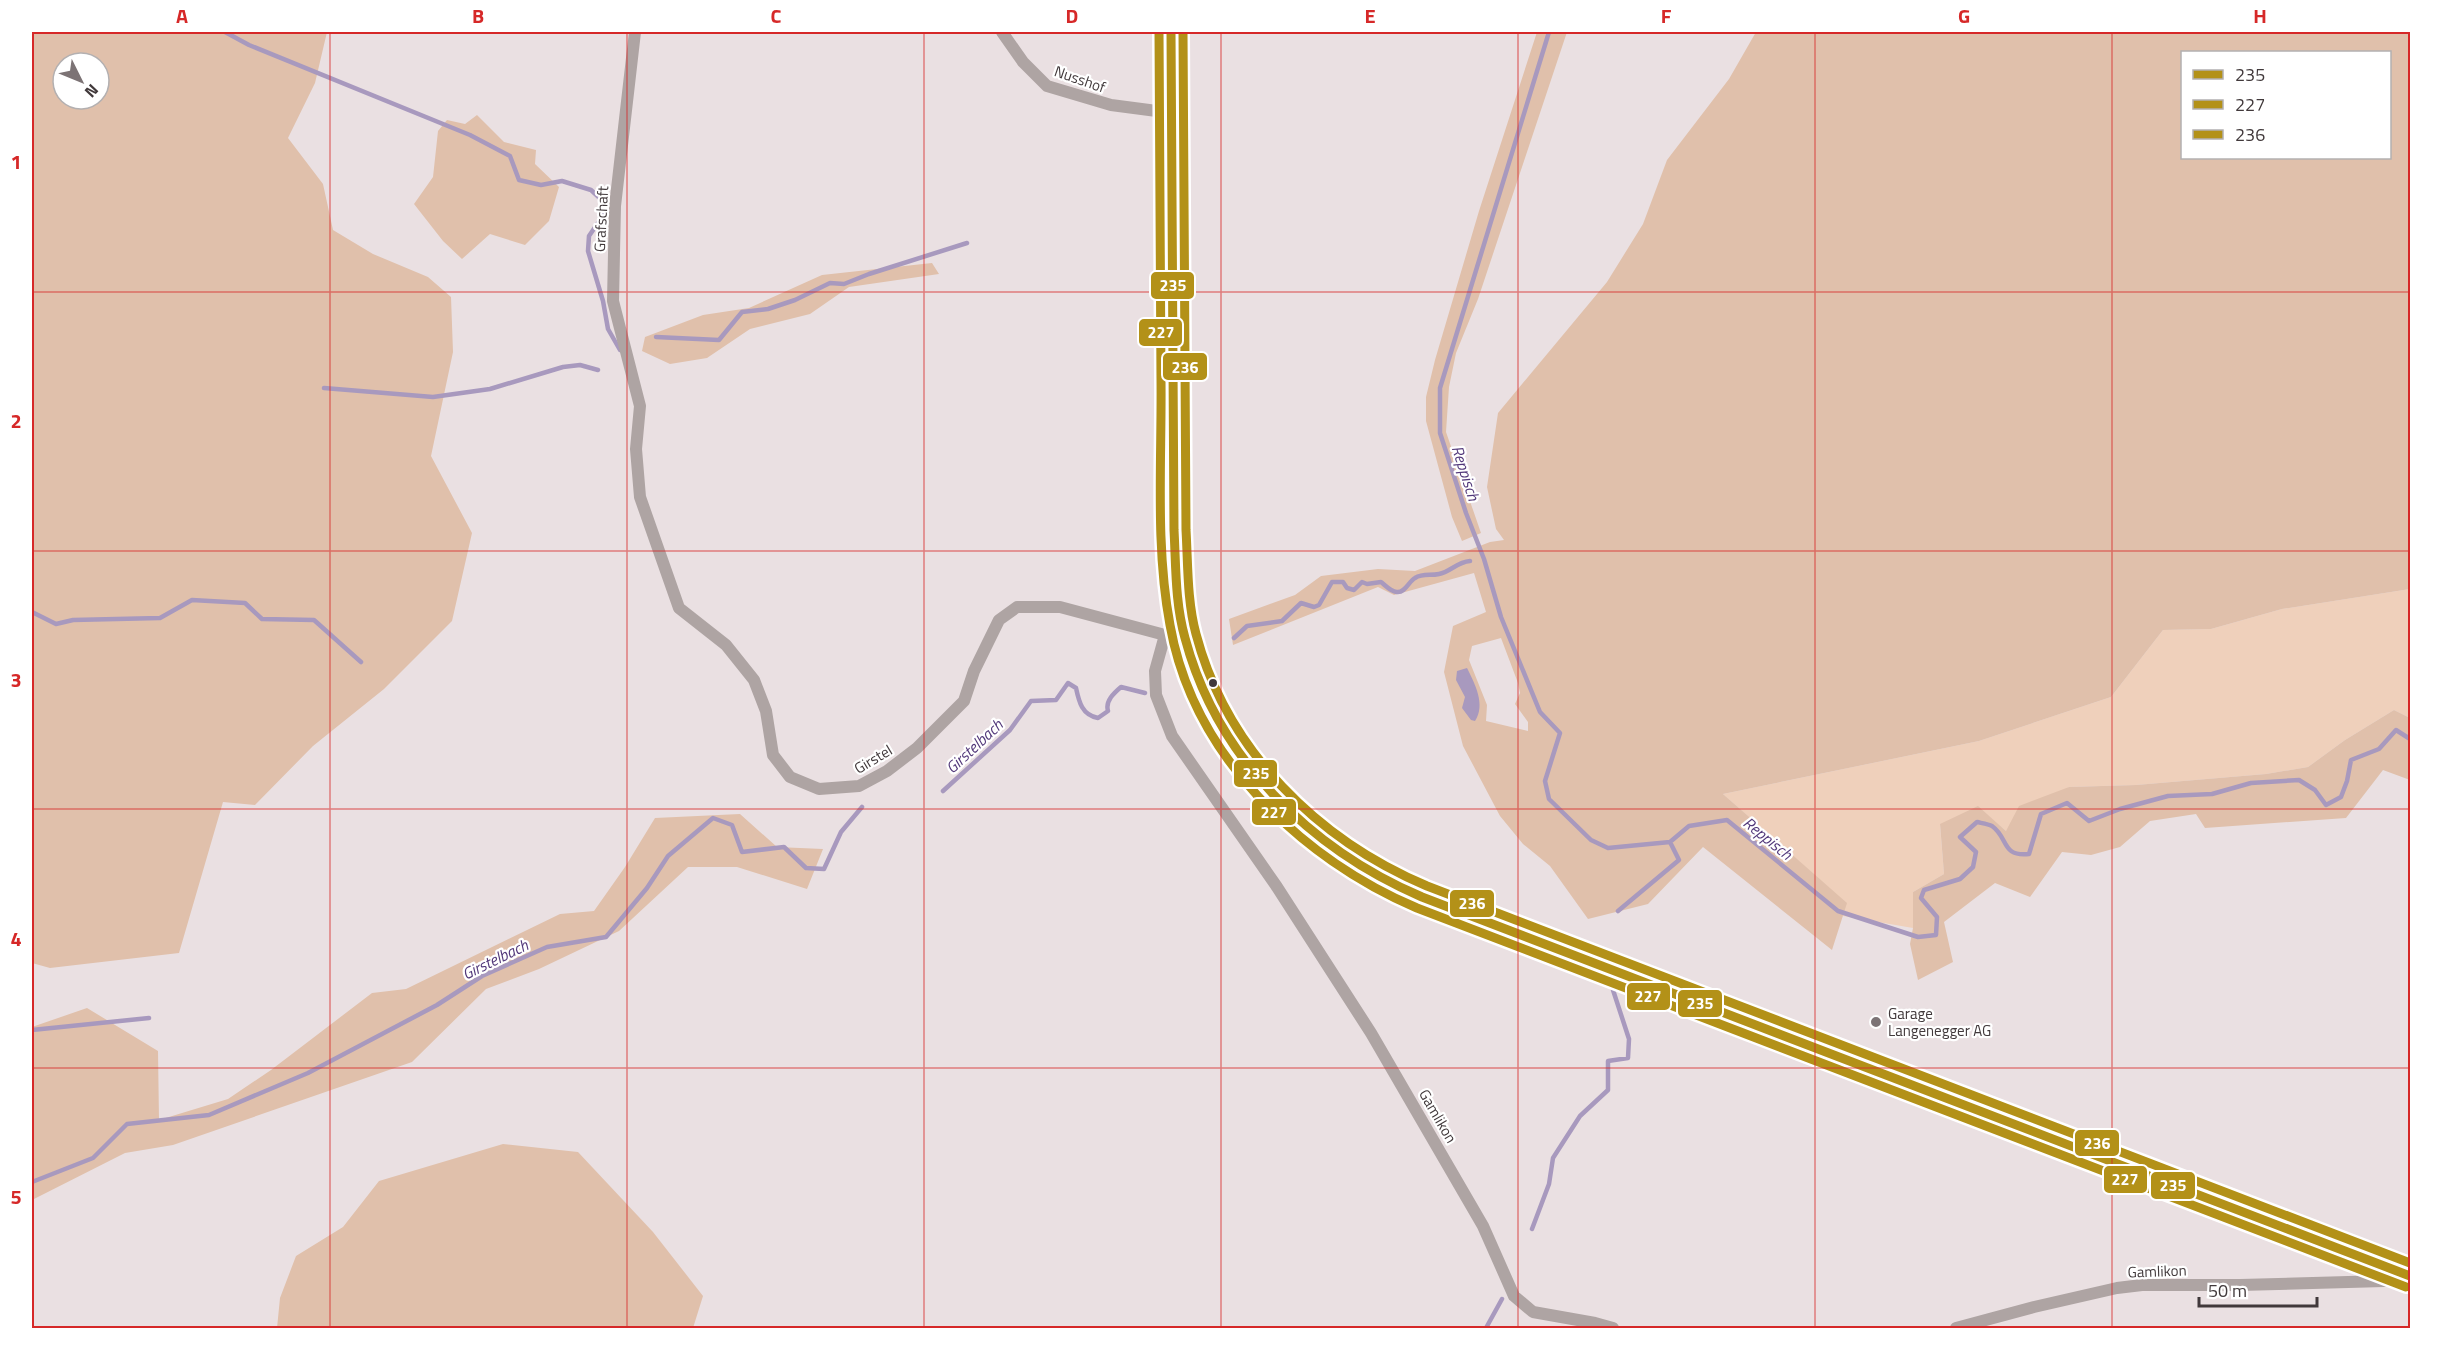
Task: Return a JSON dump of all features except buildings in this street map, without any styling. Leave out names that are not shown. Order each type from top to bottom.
[{"type":"main road","points":[[1171,32],[1174,530],[1176,578],[1185,638],[1203,688],[1230,739],[1251,770],[1302,823],[1335,850],[1379,877],[1444,905],[2402,1273]]},
{"type":"street","name":"Grafschaft","points":[[635,32],[615,206],[613,301],[640,406]]},
{"type":"street","name":"Nusshof","points":[[1002,32],[1023,62],[1047,86],[1111,105],[1172,113]]},
{"type":"street","name":"Girstel","points":[[640,406],[636,449],[640,497],[679,608],[726,645],[754,680],[766,711],[773,755],[790,777],[819,789],[859,786],[887,771],[917,748],[964,701],[974,671],[999,620],[1017,606],[1060,607],[1165,635]]},
{"type":"street","points":[[1165,635],[1185,638]]},
{"type":"street","name":"Gamlikon","points":[[1165,635],[1155,671],[1156,695],[1164,721],[1172,736],[1277,887],[1371,1033],[1483,1226],[1514,1296],[1533,1312],[1595,1323],[1613,1329]]},
{"type":"street","name":"Gamlikon","points":[[1956,1329],[2034,1306],[2117,1288],[2142,1285],[2384,1281],[2402,1273]]},
{"type":"shaded area","points":[[32,32],[327,32],[315,83],[288,138],[323,184],[333,230],[373,254],[428,277],[451,297],[453,352],[431,456],[472,533],[452,621],[384,689],[313,746],[255,805],[223,802],[179,953],[50,968],[32,963]]},
{"type":"shaded area","points":[[1537,32],[1567,32],[1478,299],[1456,353],[1449,387],[1446,432],[1481,533],[1462,541],[1452,517],[1426,421],[1426,397],[1479,211]]},
{"type":"shaded area","points":[[1756,32],[2410,32],[2410,589],[2282,609],[2211,629],[2163,630],[2111,697],[1979,741],[1723,794],[1847,903],[1832,950],[1703,847],[1648,904],[1588,919],[1550,866],[1523,844],[1500,816],[1463,746],[1444,672],[1453,626],[1486,612],[1474,573],[1394,595],[1378,587],[1233,645],[1229,619],[1295,595],[1321,576],[1378,569],[1415,571],[1490,542],[1504,540],[1496,529],[1487,487],[1498,413],[1607,282],[1643,224],[1667,160],[1729,79]],"holes":[[[1501,638],[1520,693],[1515,704],[1528,722],[1528,731],[1486,721],[1487,705],[1469,660],[1472,646]]]},
{"type":"shaded area","points":[[477,115],[504,142],[536,150],[535,164],[559,187],[549,221],[525,245],[490,234],[462,259],[443,241],[414,204],[433,177],[438,131],[447,120],[465,124]]},
{"type":"shaded area","points":[[932,263],[939,274],[849,287],[810,314],[750,329],[707,358],[670,364],[642,351],[645,337],[703,315],[749,308],[822,275]]},
{"type":"shaded area","points":[[2410,589],[2410,718],[2394,710],[2345,740],[2308,767],[2266,774],[2136,785],[2069,787],[2006,831],[1978,807],[1940,825],[1944,874],[1913,892],[1913,928],[1843,916],[1846,903],[1723,794],[1979,741],[2111,697],[2163,630],[2211,629],[2282,609]]},
{"type":"shaded area","points":[[1467,668],[1479,701],[1480,708],[1475,721],[1471,720],[1462,708],[1465,697],[1456,680],[1457,671]]},
{"type":"shaded area","points":[[2394,710],[2410,718],[2410,780],[2383,770],[2346,818],[2205,828],[2196,814],[2150,821],[2120,847],[2091,855],[2062,852],[2030,897],[1995,883],[1944,922],[1953,962],[1918,980],[1910,944],[1913,928],[1913,892],[1944,874],[1940,824],[1978,806],[2006,831],[2019,806],[2069,787],[2136,785],[2266,774],[2308,767],[2345,740]]},
{"type":"shaded area","points":[[740,814],[777,847],[823,849],[807,889],[737,867],[688,867],[619,931],[539,969],[486,989],[412,1062],[173,1145],[125,1153],[32,1200],[32,1027],[87,1008],[158,1051],[159,1120],[228,1099],[271,1070],[372,993],[406,989],[560,914],[594,911],[655,818]]},
{"type":"shaded area","points":[[503,1144],[578,1152],[653,1232],[703,1296],[693,1328],[277,1328],[280,1298],[296,1256],[343,1227],[379,1181]]},
{"type":"waterway","points":[[225,32],[249,45],[470,135],[510,156],[519,180],[541,185],[562,181],[591,190],[604,202],[604,214],[589,236],[588,251],[603,301],[608,329],[620,350]]},
{"type":"waterway","name":"Reppisch","points":[[1549,32],[1440,388],[1440,433],[1466,513],[1484,559],[1501,617],[1540,712],[1560,733],[1545,781],[1549,799],[1591,840],[1608,848],[1670,842],[1689,826],[1727,820],[1838,911],[1918,937],[1936,935],[1937,917],[1921,898],[1924,890],[1960,879],[1973,867],[1976,852],[1960,837],[1977,822],[1992,826],[2009,850],[2014,853],[2029,854],[2041,814],[2067,803],[2089,821],[2120,809],[2168,796],[2212,794],[2251,783],[2299,780],[2315,790],[2326,805],[2341,797],[2351,760],[2379,749],[2396,730],[2410,739]]},
{"type":"waterway","points":[[656,337],[719,340],[742,312],[768,309],[795,300],[830,283],[844,284],[967,243]]},
{"type":"waterway","points":[[324,388],[433,397],[490,389],[563,367],[580,365],[598,370]]},
{"type":"waterway","name":"Girstelbach","points":[[1234,638],[1247,626],[1282,621],[1301,603],[1314,607],[1319,605],[1332,582],[1343,582],[1347,588],[1354,590],[1362,582],[1367,584],[1381,582],[1393,591],[1400,592],[1418,576],[1443,573],[1461,563],[1470,561]]},
{"type":"waterway","points":[[32,612],[56,624],[73,620],[160,618],[192,600],[245,603],[262,619],[314,620],[361,662]]},
{"type":"waterway","name":"Girstelbach","points":[[943,791],[1010,730],[1031,701],[1056,700],[1068,683],[1076,688],[1085,711],[1098,718],[1108,711],[1109,701],[1121,687],[1145,693]]},
{"type":"waterway","name":"Girstelbach","points":[[32,1182],[93,1158],[127,1124],[209,1115],[308,1073],[437,1005],[482,976],[547,947],[606,937],[647,888],[668,856],[713,818],[732,825],[742,852],[784,847],[806,868],[824,869],[841,832],[862,807]]},
{"type":"waterway","points":[[1618,911],[1679,860],[1670,842]]},
{"type":"waterway","points":[[1532,1229],[1549,1184],[1553,1158],[1580,1116],[1608,1090],[1608,1061],[1628,1058],[1629,1039],[1613,990]]},
{"type":"waterway","points":[[32,1030],[149,1018]]},
{"type":"waterway","points":[[1486,1328],[1502,1299]]},
{"type":"transit line","name":"227","points":[[1159,32],[1160,502],[1165,595],[1182,672],[1202,717],[1227,758],[1258,796],[1293,831],[1332,861],[1374,887],[1417,908],[2406,1287]]},
{"type":"transit line","name":"235","points":[[1171,32],[1174,530],[1179,611],[1185,638],[1200,682],[1220,722],[1245,760],[1274,794],[1306,826],[1342,853],[1381,877],[1422,897],[2410,1276]]},
{"type":"transit line","name":"236","points":[[1183,32],[1186,530],[1191,609],[1196,634],[1210,677],[1230,716],[1254,753],[1282,787],[1314,817],[1349,844],[1387,867],[1427,886],[2410,1263]]},
{"type":"place","name":"Garage Langenegger AG","points":[[1876,1022]]}]
